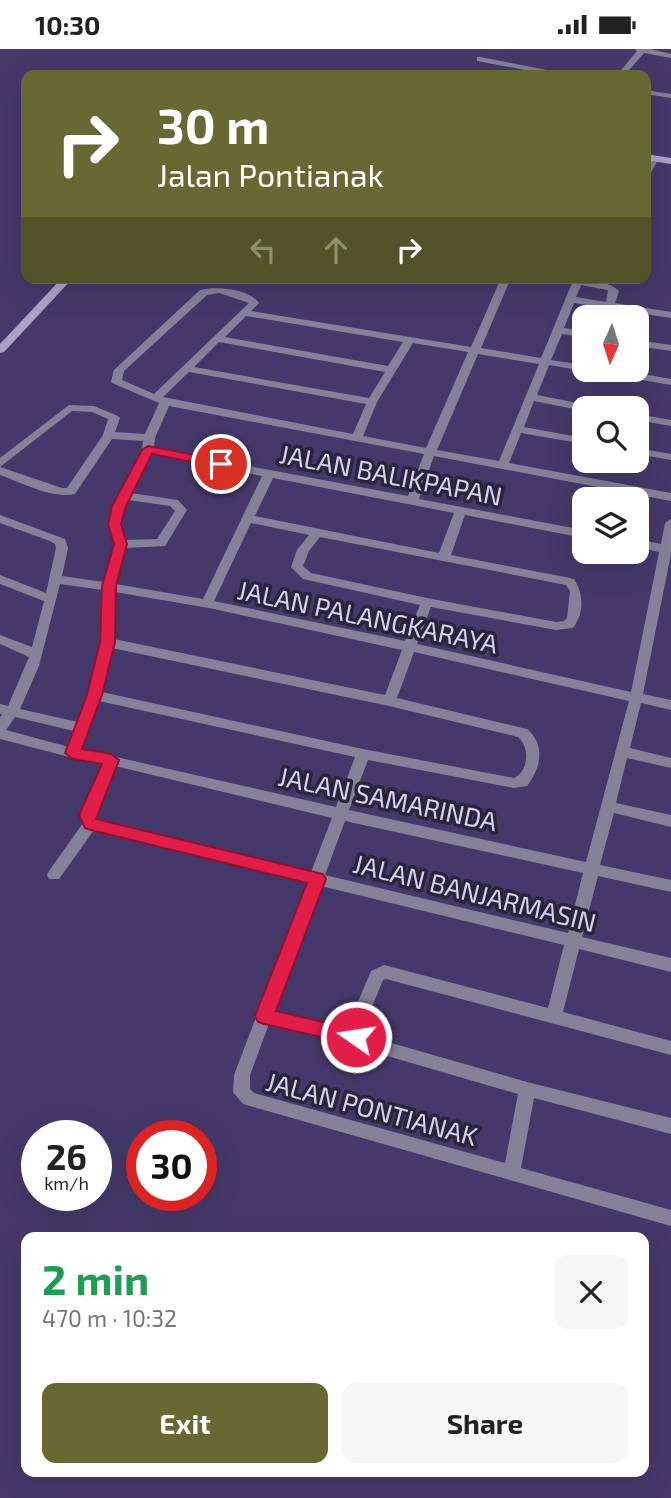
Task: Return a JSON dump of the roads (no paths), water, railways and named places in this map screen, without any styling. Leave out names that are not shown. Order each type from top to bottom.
[{"type":"main road","points":[[651,157],[671,161]]},
{"type":"main road","points":[[0,350],[62,284]]},
{"type":"street","points":[[625,70],[641,49],[671,56]]},
{"type":"street","points":[[480,59],[537,70]]},
{"type":"street","points":[[651,93],[671,96]]},
{"type":"street","points":[[413,501],[430,452],[503,284]]},
{"type":"street","points":[[503,464],[577,284]]},
{"type":"street","points":[[570,299],[610,305],[614,291],[592,284]]},
{"type":"street","points":[[73,753],[94,695],[107,642],[109,586],[120,544],[114,524],[119,506],[149,444],[161,399],[254,303],[251,299],[219,290],[204,292],[116,373],[116,381],[161,399],[356,439],[503,464],[671,498]]},
{"type":"street","points":[[649,311],[671,315]]},
{"type":"street","points":[[244,313],[572,365]]},
{"type":"street","points":[[557,330],[572,332]]},
{"type":"street","points":[[217,339],[391,370]]},
{"type":"street","points":[[356,439],[372,403],[410,339]]},
{"type":"street","points":[[649,345],[671,348]]},
{"type":"street","points":[[188,369],[372,403]]},
{"type":"street","points":[[649,378],[671,382]]},
{"type":"street","points":[[531,397],[572,405]]},
{"type":"street","points":[[0,464],[69,408],[94,409],[114,418],[109,435],[71,491],[61,492],[0,471]]},
{"type":"street","points":[[649,419],[671,423]]},
{"type":"street","points":[[516,429],[572,440]]},
{"type":"street","name":"JALAN BALIKPAPAN","points":[[109,435],[269,474],[572,532]]},
{"type":"street","points":[[649,453],[671,457]]},
{"type":"street","points":[[205,605],[269,474]]},
{"type":"street","points":[[120,544],[161,543],[181,510],[173,503],[126,496]]},
{"type":"street","points":[[444,557],[461,510]]},
{"type":"street","points":[[247,518],[570,582],[576,591],[573,619],[568,625],[556,626],[427,602],[301,573],[297,567],[303,550],[317,533]]},
{"type":"street","points":[[0,519],[61,542],[50,599],[35,654],[0,728]]},
{"type":"street","points":[[554,1016],[636,698],[668,549],[671,523]]},
{"type":"street","points":[[649,545],[668,549]]},
{"type":"street","points":[[0,579],[50,599]]},
{"type":"street","name":"JALAN PALANGKARAYA","points":[[54,579],[109,586],[205,605],[671,705]]},
{"type":"street","points":[[389,701],[427,602]]},
{"type":"street","points":[[0,639],[35,654]]},
{"type":"street","points":[[94,695],[363,754],[514,783],[522,782],[528,776],[534,747],[530,738],[522,733],[389,701],[107,642]]},
{"type":"street","points":[[7,710],[82,728]]},
{"type":"street","name":"JALAN SAMARINDA","points":[[0,734],[340,814],[671,886]]},
{"type":"street","points":[[623,752],[671,763]]},
{"type":"street","name":"JALAN PONTIANAK","points":[[363,754],[242,1075],[241,1092],[248,1099],[671,1217]]},
{"type":"street","points":[[54,875],[91,824],[87,815],[111,760]]},
{"type":"street","points":[[607,806],[671,821]]},
{"type":"street","name":"JALAN BANJARMASIN","points":[[91,824],[671,965]]},
{"type":"street","points":[[356,1037],[355,1029],[377,976],[384,972],[671,1048]]},
{"type":"street","points":[[264,1016],[356,1037],[370,1044],[527,1089],[671,1126]]},
{"type":"street","points":[[512,1172],[527,1089]]}]
